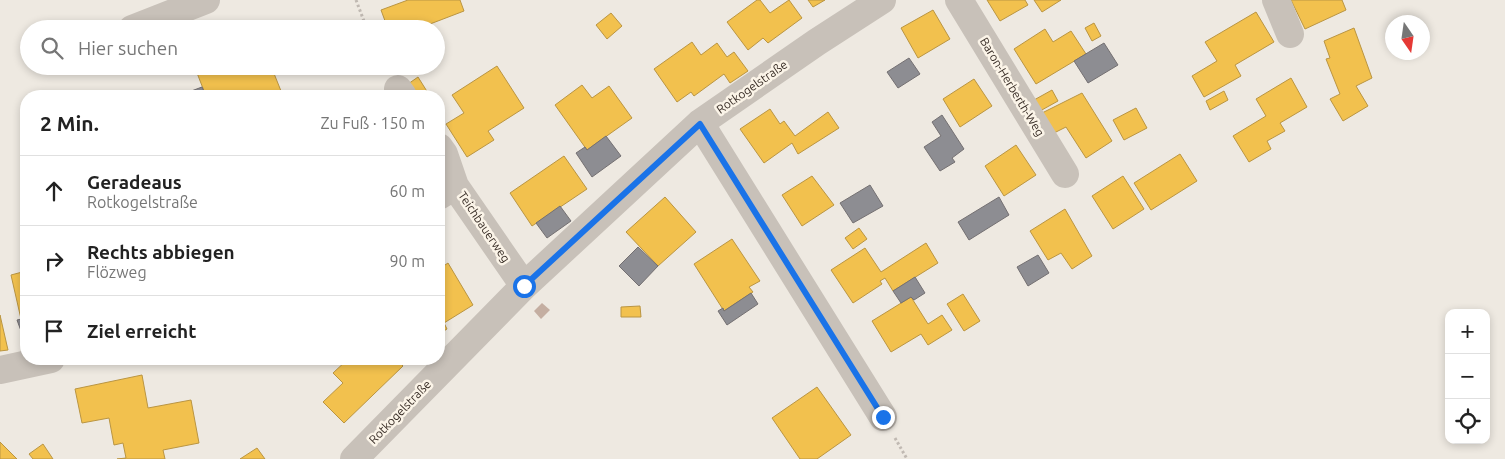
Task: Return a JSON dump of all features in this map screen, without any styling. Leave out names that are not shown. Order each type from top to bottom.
[{"type":"street","points":[[155,20],[206,0]]},
{"type":"street","name":"Rotkogelstraße","points":[[354,459],[524,286],[700,124],[817,42],[882,0]]},
{"type":"street","name":"Baron-Herberth-Weg","points":[[959,0],[1065,174]]},
{"type":"street","points":[[1276,0],[1290,34]]},
{"type":"street","points":[[700,124],[883,417]]},
{"type":"street","name":"Teichbauerweg","points":[[445,166],[447,191],[524,286]]},
{"type":"street","points":[[0,370],[23,365]]},
{"type":"path","points":[[356,0],[364,20]]},
{"type":"building: Wohnen","points":[[408,0],[460,0],[464,11],[440,20],[385,20],[381,10]]},
{"type":"building: Wohnen","points":[[757,0],[760,0],[770,13],[789,0],[802,18],[768,43],[763,38],[748,50],[727,22]]},
{"type":"building: Wohnen","points":[[808,0],[825,0],[813,7]]},
{"type":"building: Wohnen","points":[[987,0],[1025,0],[1028,5],[1000,21]]},
{"type":"building: Wohnen","points":[[1034,0],[1061,0],[1042,12]]},
{"type":"building: Wohnen","points":[[1291,0],[1342,0],[1346,10],[1305,29]]},
{"type":"building: Wohnen","points":[[933,10],[950,39],[918,58],[901,28]]},
{"type":"building: Wohnen","points":[[1256,12],[1274,42],[1235,65],[1241,76],[1204,97],[1192,76],[1217,61],[1205,42]]},
{"type":"building: Wohnen","points":[[611,13],[622,26],[607,39],[596,25]]},
{"type":"building: Wohnen","points":[[1094,23],[1101,36],[1092,41],[1085,28]]},
{"type":"building: Wohnen","points":[[1354,28],[1372,78],[1356,86],[1368,106],[1343,121],[1330,99],[1340,94],[1326,59],[1330,58],[1324,41]]},
{"type":"building: Wohnen","points":[[1045,29],[1053,42],[1071,31],[1086,54],[1036,84],[1014,49]]},
{"type":"building: Wohnen","points":[[692,42],[701,55],[717,43],[727,57],[734,52],[748,71],[730,83],[724,74],[694,96],[691,92],[677,102],[654,69]]},
{"type":"building: Wohnen","points":[[497,66],[524,108],[488,131],[494,140],[467,157],[446,124],[464,113],[452,95]]},
{"type":"building: Wohnen","points":[[198,75],[275,75],[281,90],[204,90]]},
{"type":"building: Wohnen","points":[[418,77],[426,90],[412,90],[408,84]]},
{"type":"building: Wohnen","points":[[1291,78],[1307,107],[1280,123],[1285,131],[1267,141],[1271,149],[1249,162],[1233,136],[1266,116],[1256,99]]},
{"type":"building: Wohnen","points":[[974,79],[992,106],[960,127],[943,99]]},
{"type":"building: Wohnen","points":[[582,85],[592,98],[609,86],[632,118],[587,150],[555,105]]},
{"type":"building: Wohnen","points":[[1052,90],[1058,101],[1040,111],[1034,100]]},
{"type":"building: Wohnen","points":[[1224,91],[1228,100],[1210,110],[1206,101]]},
{"type":"building: Wohnen","points":[[1082,93],[1112,141],[1086,158],[1066,127],[1050,135],[1040,114]]},
{"type":"building: Wohnen","points":[[1136,108],[1147,128],[1124,140],[1113,120]]},
{"type":"building: Wohnen","points":[[770,109],[780,124],[784,121],[795,136],[828,112],[839,128],[798,154],[792,143],[764,163],[740,129]]},
{"type":"building: Wohnen","points":[[1016,145],[1036,175],[1004,196],[985,166]]},
{"type":"building: Wohnen","points":[[1180,154],[1197,181],[1151,210],[1134,183]]},
{"type":"building: Wohnen","points":[[564,156],[587,189],[532,226],[510,193]]},
{"type":"building: Wohnen","points":[[812,176],[834,205],[802,226],[782,195]]},
{"type":"building: Wohnen","points":[[1123,176],[1144,209],[1113,229],[1092,196]]},
{"type":"building: Wohnen","points":[[665,197],[696,232],[658,266],[626,232]]},
{"type":"building: Wohnen","points":[[1065,209],[1092,256],[1072,269],[1061,253],[1048,260],[1030,231]]},
{"type":"building: Wohnen","points":[[859,228],[867,239],[853,249],[845,238]]},
{"type":"building: Wohnen","points":[[732,239],[760,281],[749,287],[753,292],[724,311],[694,264]]},
{"type":"building: Wohnen","points":[[926,243],[938,263],[893,291],[885,278],[880,281],[882,284],[853,303],[831,270],[865,248],[881,272]]},
{"type":"building: Wohnen","points":[[448,263],[473,305],[445,322],[445,265]]},
{"type":"building: Wohnen","points":[[20,273],[20,315],[11,275]]},
{"type":"building: Wohnen","points":[[963,294],[980,321],[964,331],[947,304]]},
{"type":"building: Wohnen","points":[[911,297],[928,324],[942,315],[952,330],[928,345],[921,334],[891,352],[872,321]]},
{"type":"building: Wohnen","points":[[640,306],[641,317],[621,317],[621,307]]},
{"type":"building: Wohnen","points":[[0,315],[8,350],[0,351]]},
{"type":"building: Wohnen","points":[[342,365],[403,366],[344,423],[323,402],[343,383],[333,373]]},
{"type":"building: Wohnen","points":[[142,375],[148,408],[191,400],[199,443],[163,450],[165,459],[117,459],[126,458],[123,443],[114,445],[109,418],[82,423],[75,389]]},
{"type":"building: Wohnen","points":[[817,387],[851,435],[817,459],[800,459],[772,418]]},
{"type":"building: Wohnen","points":[[0,442],[17,459],[0,459]]},
{"type":"building: Wohnen","points":[[43,444],[53,459],[33,459],[29,454]]},
{"type":"building: Wohnen","points":[[257,448],[265,459],[240,459]]},
{"type":"building: Industrie","points":[[1104,43],[1118,65],[1088,83],[1074,61]]},
{"type":"building: Industrie","points":[[909,58],[920,74],[898,88],[887,72]]},
{"type":"building: Industrie","points":[[942,115],[964,149],[952,158],[955,162],[940,171],[924,147],[941,136],[932,122]]},
{"type":"building: Industrie","points":[[606,136],[621,156],[592,177],[576,153],[585,147],[587,150]]},
{"type":"building: Industrie","points":[[870,185],[883,206],[853,223],[840,203]]},
{"type":"building: Industrie","points":[[999,197],[1009,215],[969,240],[958,222]]},
{"type":"building: Industrie","points":[[560,206],[571,221],[547,238],[536,223]]},
{"type":"building: Industrie","points":[[638,247],[658,266],[639,286],[619,266]]},
{"type":"building: Industrie","points":[[1038,255],[1049,273],[1028,286],[1017,267]]},
{"type":"building: Industrie","points":[[915,277],[925,293],[914,300],[911,297],[901,303],[893,291]]},
{"type":"building: Industrie","points":[[751,293],[758,304],[727,325],[718,311],[723,308],[724,311]]},
{"type":"building: Sonstige","points":[[542,303],[550,310],[541,319],[534,311]]},
{"type":"route","points":[[524,286],[700,124],[883,417]]}]
